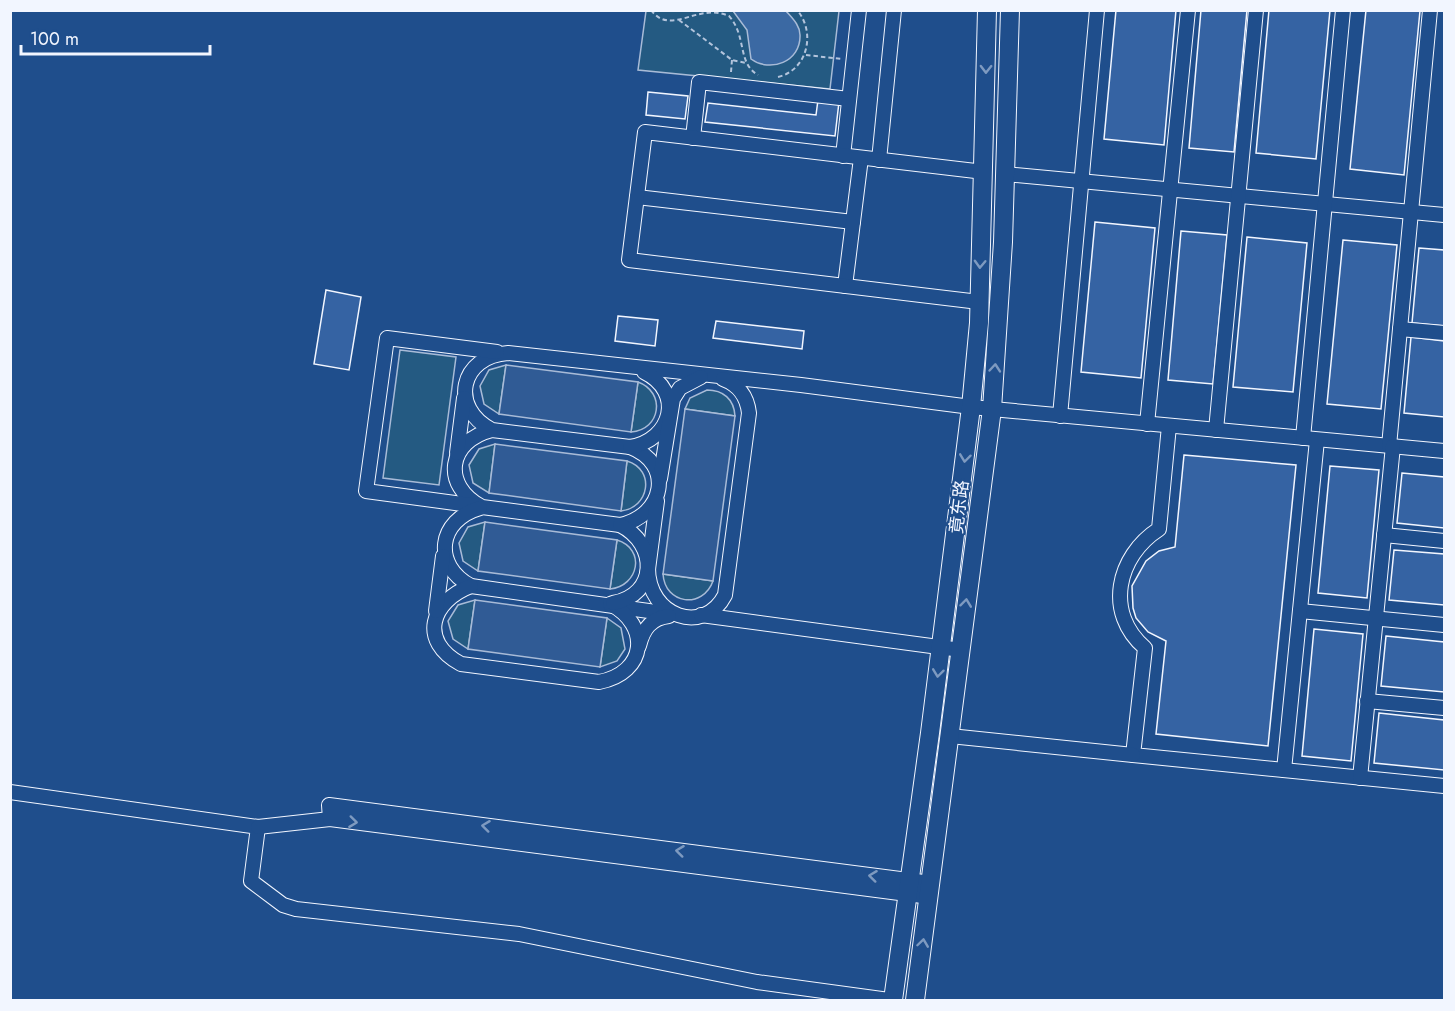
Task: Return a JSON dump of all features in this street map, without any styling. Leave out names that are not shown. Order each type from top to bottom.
[{"type":"main road","name":"竟东路","points":[[891,1000],[942,647],[971,407],[979,302],[987,10]]},
{"type":"main road","name":"竟东路","points":[[915,1000],[992,409],[1000,301],[1010,10]]},
{"type":"street","points":[[843,156],[859,10]]},
{"type":"street","points":[[879,160],[894,10]]},
{"type":"street","points":[[1060,416],[1097,10]]},
{"type":"street","points":[[1147,424],[1188,10]]},
{"type":"street","points":[[1216,430],[1256,10]]},
{"type":"street","points":[[1284,770],[1300,611],[1325,204],[1344,10]]},
{"type":"street","points":[[1360,778],[1384,535],[1400,329],[1430,10]]},
{"type":"street","points":[[693,138],[699,82],[849,99]]},
{"type":"street","points":[[979,302],[629,260],[645,132],[984,172]]},
{"type":"street","points":[[845,286],[861,158]]},
{"type":"street","points":[[1005,174],[1444,215]]},
{"type":"street","points":[[637,197],[853,222]]},
{"type":"street","points":[[1400,329],[1444,333]]},
{"type":"street","points":[[630,447],[647,457],[655,468],[658,491],[653,506],[644,516],[620,525],[366,491],[387,338],[633,369],[781,383],[971,407],[1444,451]]},
{"type":"street","points":[[508,353],[496,354],[479,363],[467,378],[434,624],[435,637],[449,658],[461,664],[599,682],[624,673],[633,663],[646,627],[653,620],[679,615]]},
{"type":"street","points":[[633,369],[646,372],[657,380],[665,391],[669,403],[638,651]]},
{"type":"street","points":[[465,390],[471,414],[480,423],[492,429],[630,447],[643,445],[654,438],[663,428],[673,399],[680,388],[691,380],[704,376],[718,377],[741,390],[748,402],[748,413],[727,588],[730,606],[742,621]]},
{"type":"street","points":[[748,413],[757,394],[763,388],[781,383]]},
{"type":"street","points":[[1133,755],[1145,648],[1126,623],[1120,604],[1120,584],[1131,556],[1144,540],[1159,529],[1169,426]]},
{"type":"street","points":[[482,507],[461,492],[455,467],[464,444],[474,436],[492,429]]},
{"type":"street","points":[[482,507],[463,515],[453,523],[444,546],[451,570],[459,580],[471,586],[679,615],[701,615],[961,650]]},
{"type":"street","points":[[620,525],[637,536],[644,547],[649,585],[654,597],[663,608],[679,615]]},
{"type":"street","points":[[1384,535],[1444,541]]},
{"type":"street","points":[[609,604],[634,595],[643,585],[648,568]]},
{"type":"street","points":[[434,624],[437,612],[444,601],[453,593],[471,586]]},
{"type":"street","points":[[701,615],[718,606],[727,588]]},
{"type":"street","points":[[609,604],[627,614],[634,625],[638,638],[638,651]]},
{"type":"street","points":[[1300,611],[1444,625]]},
{"type":"street","points":[[1367,701],[1444,708]]},
{"type":"street","points":[[950,735],[1444,786]]},
{"type":"street","points":[[10,792],[258,827],[330,819],[329,805],[930,890]]},
{"type":"street","points":[[258,827],[251,881],[283,905],[296,909],[519,934],[757,982],[891,1000]]},
{"type":"path","points":[[651,10],[657,18],[667,22],[709,11],[729,16],[738,26],[747,63],[756,74],[765,77]]},
{"type":"path","points":[[775,77],[793,69],[805,55],[807,33],[804,21],[797,10]]},
{"type":"path","points":[[679,20],[732,60],[747,63]]},
{"type":"path","points":[[805,55],[854,60]]},
{"type":"shaded area","points":[[646,11],[839,11],[830,89],[638,70]]},
{"type":"shaded area","points":[[733,11],[786,11],[800,31],[799,44],[795,52],[790,58],[775,65],[759,63],[751,59],[747,30]]},
{"type":"shaded area","points":[[400,350],[456,357],[439,485],[383,478]]},
{"type":"shaded area","points":[[506,365],[499,414],[484,404],[480,386],[489,370]]},
{"type":"shaded area","points":[[506,365],[638,382],[631,432],[499,414]]},
{"type":"shaded area","points":[[638,382],[653,394],[656,410],[649,425],[631,432]]},
{"type":"shaded area","points":[[707,390],[713,390],[727,397],[735,416],[685,409],[690,398]]},
{"type":"shaded area","points":[[685,409],[735,416],[713,581],[663,574]]},
{"type":"shaded area","points":[[495,444],[489,493],[473,483],[469,465],[479,449]]},
{"type":"shaded area","points":[[495,444],[627,461],[621,511],[489,493]]},
{"type":"shaded area","points":[[627,461],[642,472],[645,488],[638,503],[621,511]]},
{"type":"shaded area","points":[[485,522],[478,571],[463,561],[459,543],[468,527]]},
{"type":"shaded area","points":[[485,522],[617,540],[610,589],[478,571]]},
{"type":"shaded area","points":[[617,540],[632,551],[635,567],[633,575],[627,581],[610,589]]},
{"type":"shaded area","points":[[663,574],[713,581],[701,596],[685,600],[670,592]]},
{"type":"shaded area","points":[[475,600],[468,649],[453,639],[448,621],[458,605]]},
{"type":"shaded area","points":[[475,600],[607,618],[600,667],[468,649]]},
{"type":"shaded area","points":[[607,618],[621,628],[625,649],[617,661],[600,667]]},
{"type":"building","points":[[1116,10],[1176,10],[1164,145],[1104,139]]},
{"type":"building","points":[[1201,10],[1247,10],[1234,152],[1189,148]]},
{"type":"building","points":[[1269,10],[1330,10],[1316,159],[1256,153]]},
{"type":"building","points":[[1366,10],[1420,11],[1404,175],[1350,169]]},
{"type":"building","points":[[648,92],[688,96],[685,119],[646,115]]},
{"type":"building","points":[[818,100],[839,102],[835,136],[705,122],[708,103],[816,115]]},
{"type":"building","points":[[1095,222],[1155,228],[1141,378],[1081,372]]},
{"type":"building","points":[[1181,231],[1227,235],[1213,384],[1168,380]]},
{"type":"building","points":[[1247,237],[1307,243],[1293,392],[1233,387]]},
{"type":"building","points":[[1343,240],[1397,245],[1381,409],[1327,404]]},
{"type":"building","points":[[1419,248],[1444,250],[1444,326],[1412,323]]},
{"type":"building","points":[[326,290],[361,297],[349,370],[314,364]]},
{"type":"building","points":[[618,316],[658,320],[655,346],[615,341]]},
{"type":"building","points":[[716,321],[804,331],[802,349],[713,338]]},
{"type":"building","points":[[1411,337],[1444,341],[1444,417],[1404,413]]},
{"type":"building","points":[[1184,455],[1296,465],[1268,746],[1156,734],[1166,641],[1148,632],[1136,618],[1132,586],[1146,561],[1159,551],[1175,547]]},
{"type":"building","points":[[1330,466],[1379,470],[1367,598],[1318,593]]},
{"type":"building","points":[[1402,473],[1444,477],[1444,528],[1397,523]]},
{"type":"building","points":[[1394,550],[1444,554],[1444,605],[1389,600]]},
{"type":"building","points":[[1314,629],[1363,634],[1351,761],[1302,756]]},
{"type":"building","points":[[1386,636],[1444,642],[1444,692],[1381,686]]},
{"type":"building","points":[[1379,713],[1444,720],[1444,770],[1374,763]]}]
